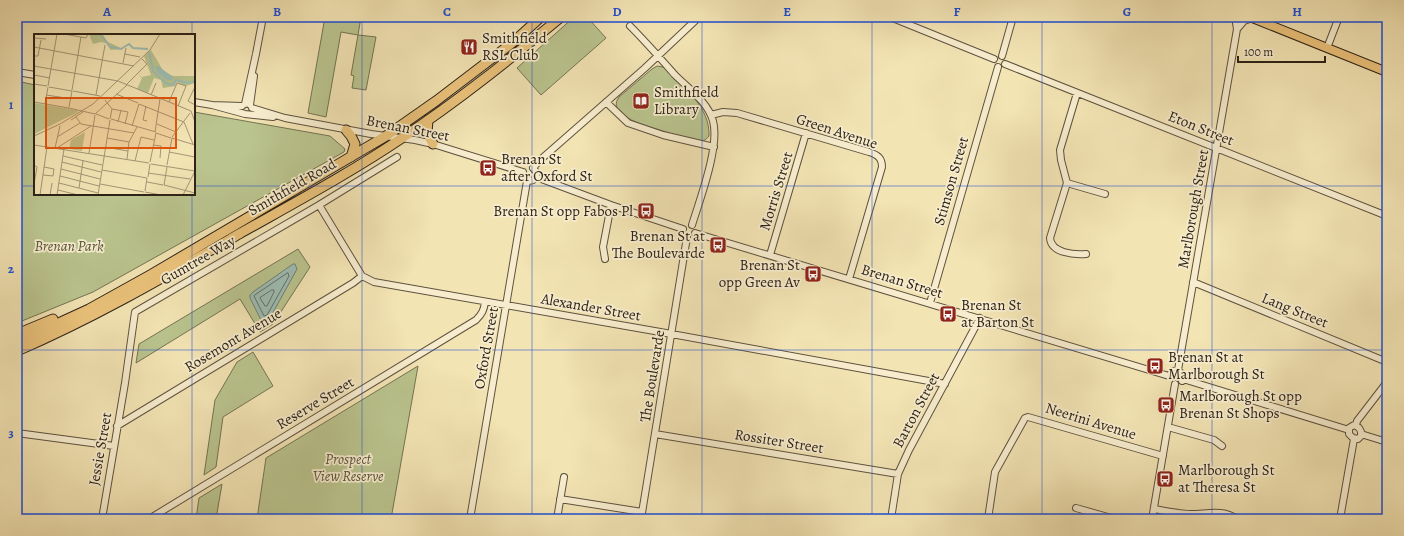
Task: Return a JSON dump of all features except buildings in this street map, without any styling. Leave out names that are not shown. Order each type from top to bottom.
[{"type":"highway","name":"Smithfield Road","points":[[17,342],[90,308],[152,274],[386,136],[436,101],[507,47],[541,17]]},
{"type":"highway","name":"Smithfield Road","points":[[17,352],[154,284],[319,188],[401,138],[508,61],[561,17]]},
{"type":"highway","points":[[399,126],[414,110],[447,86]]},
{"type":"highway","points":[[428,120],[427,133],[433,144]]},
{"type":"highway","points":[[346,130],[355,144],[351,157]]},
{"type":"highway","points":[[17,334],[76,310],[152,274]]},
{"type":"highway","points":[[17,356],[71,326]]},
{"type":"main road","points":[[1251,17],[1387,72]]},
{"type":"street","points":[[247,106],[252,112],[245,114],[241,111],[247,106],[263,17]]},
{"type":"street","points":[[533,168],[536,171],[536,177],[532,181],[528,181],[524,178],[523,172],[526,168],[533,168],[699,17]]},
{"type":"street","points":[[890,17],[994,59]]},
{"type":"street","points":[[994,59],[995,64],[998,67],[1004,67],[1006,64],[1002,56],[1013,17]]},
{"type":"street","name":"Marlborough Street","points":[[1178,370],[1237,28],[1235,17]]},
{"type":"street","points":[[1237,28],[1251,17]]},
{"type":"street","points":[[1327,48],[1339,17]]},
{"type":"street","points":[[630,26],[659,55],[676,76],[701,100],[711,115],[714,127],[714,147],[712,159],[692,225]]},
{"type":"street","points":[[994,59],[998,56],[1002,56]]},
{"type":"street","name":"Eton Street","points":[[1006,64],[1387,216]]},
{"type":"street","name":"Stimson Street","points":[[930,303],[998,67]]},
{"type":"street","points":[[17,72],[34,75]]},
{"type":"street","points":[[1077,93],[1060,150],[1067,183],[1050,235],[1050,241],[1055,248],[1075,254],[1086,254]]},
{"type":"street","name":"Brenan Street","points":[[195,102],[245,114],[285,118],[346,130],[433,144],[523,172]]},
{"type":"street","points":[[606,102],[628,123],[663,135],[714,147]]},
{"type":"street","name":"Brenan Street","points":[[212,105],[247,106],[285,118]]},
{"type":"street","name":"Green Avenue","points":[[711,115],[723,112],[737,113],[876,154],[879,157],[882,162],[882,167],[849,279]]},
{"type":"street","name":"Morris Street","points":[[770,255],[806,133]]},
{"type":"street","name":"Gumtree Way","points":[[135,312],[397,157]]},
{"type":"street","points":[[536,177],[611,205],[683,229]]},
{"type":"street","name":"Oxford Street","points":[[470,519],[528,181]]},
{"type":"street","points":[[1067,183],[1105,194]]},
{"type":"street","points":[[318,205],[362,276]]},
{"type":"street","points":[[605,259],[603,247],[611,205]]},
{"type":"street","points":[[685,225],[692,225],[696,229],[695,233],[691,237],[687,237],[683,233],[683,229],[685,225]]},
{"type":"street","name":"Brenan Street","points":[[695,233],[1169,376]]},
{"type":"street","name":"The Boulevarde","points":[[642,516],[687,237]]},
{"type":"street","name":"Alexander Street","points":[[362,276],[374,282],[945,384]]},
{"type":"street","name":"Rosemont Avenue","points":[[118,426],[353,283],[362,276]]},
{"type":"street","name":"Lang Street","points":[[1193,282],[1387,362]]},
{"type":"street","name":"Reserve Street","points":[[149,519],[476,320],[481,316],[484,310],[485,302]]},
{"type":"street","name":"Jessie Street","points":[[102,519],[125,383],[135,312]]},
{"type":"street","name":"Barton Street","points":[[891,519],[898,474],[909,450],[980,318]]},
{"type":"street","points":[[1178,370],[1182,373],[1183,379],[1180,383],[1175,384],[1170,381],[1169,376],[1173,371],[1178,370]]},
{"type":"street","points":[[1183,379],[1349,430]]},
{"type":"street","points":[[1356,426],[1357,422],[1387,382]]},
{"type":"street","points":[[1152,519],[1175,384]]},
{"type":"street","name":"Neerini Avenue","points":[[988,519],[995,472],[1025,418],[1032,417],[1163,456]]},
{"type":"street","points":[[1349,430],[1350,426],[1356,426],[1360,430],[1361,434],[1387,442]]},
{"type":"street","points":[[1168,427],[1214,440],[1222,446]]},
{"type":"street","points":[[1349,430],[1349,434],[1354,439]]},
{"type":"street","points":[[17,433],[114,446]]},
{"type":"street","name":"Rossiter Street","points":[[655,434],[898,474]]},
{"type":"street","points":[[1354,439],[1359,438],[1361,434]]},
{"type":"street","points":[[1340,519],[1354,439]]},
{"type":"street","points":[[557,519],[564,477]]},
{"type":"street","points":[[560,499],[642,516]]},
{"type":"street","points":[[1076,508],[1115,519]]},
{"type":"street","points":[[1154,509],[1190,514],[1214,512],[1231,515],[1237,519]]},
{"type":"green space","points":[[325,17],[361,17],[358,35],[341,32],[326,117],[308,113]]},
{"type":"green space","points":[[574,17],[587,17],[606,38],[541,95],[517,68]]},
{"type":"green space","points":[[358,35],[376,37],[366,90],[352,88],[354,76],[351,75]]},
{"type":"green space","points":[[657,66],[663,67],[667,70],[701,107],[708,126],[709,136],[705,140],[689,140],[642,124],[624,116],[618,110],[616,104],[619,97]]},
{"type":"green space","name":"Brenan Park","points":[[17,81],[34,85],[34,195],[195,195],[195,112],[330,136],[345,149],[344,152],[93,292],[17,323]]},
{"type":"green space","points":[[298,249],[310,267],[273,324],[260,332],[240,299],[136,363],[139,344]]},
{"type":"green space","points":[[253,352],[273,386],[223,417],[216,467],[204,475],[215,400],[237,362]]},
{"type":"green space","name":"Prospect View Reserve","points":[[418,366],[391,519],[257,519],[266,458]]},
{"type":"green space","points":[[222,484],[216,519],[196,519],[199,498]]},
{"type":"water","points":[[295,264],[297,269],[270,318],[266,321],[261,320],[250,298],[250,295]]},
{"type":"place","name":"Smithfield RSL Club","points":[[469,47]]},
{"type":"place","name":"Smithfield Library","points":[[641,101]]},
{"type":"place","name":"Brenan St after Oxford St","points":[[488,168]]},
{"type":"place","name":"Brenan St opp Fabos Pl","points":[[646,211]]},
{"type":"place","name":"Brenan St at The Boulevarde","points":[[718,245]]},
{"type":"place","name":"Brenan St opp Green Av","points":[[813,274]]},
{"type":"place","name":"Brenan St at Barton St","points":[[948,314]]},
{"type":"place","name":"Brenan St at Marlborough St","points":[[1155,366]]},
{"type":"place","name":"Marlborough St opp Brenan St Shops","points":[[1166,405]]},
{"type":"place","name":"Marlborough St at Theresa St","points":[[1165,479]]}]
